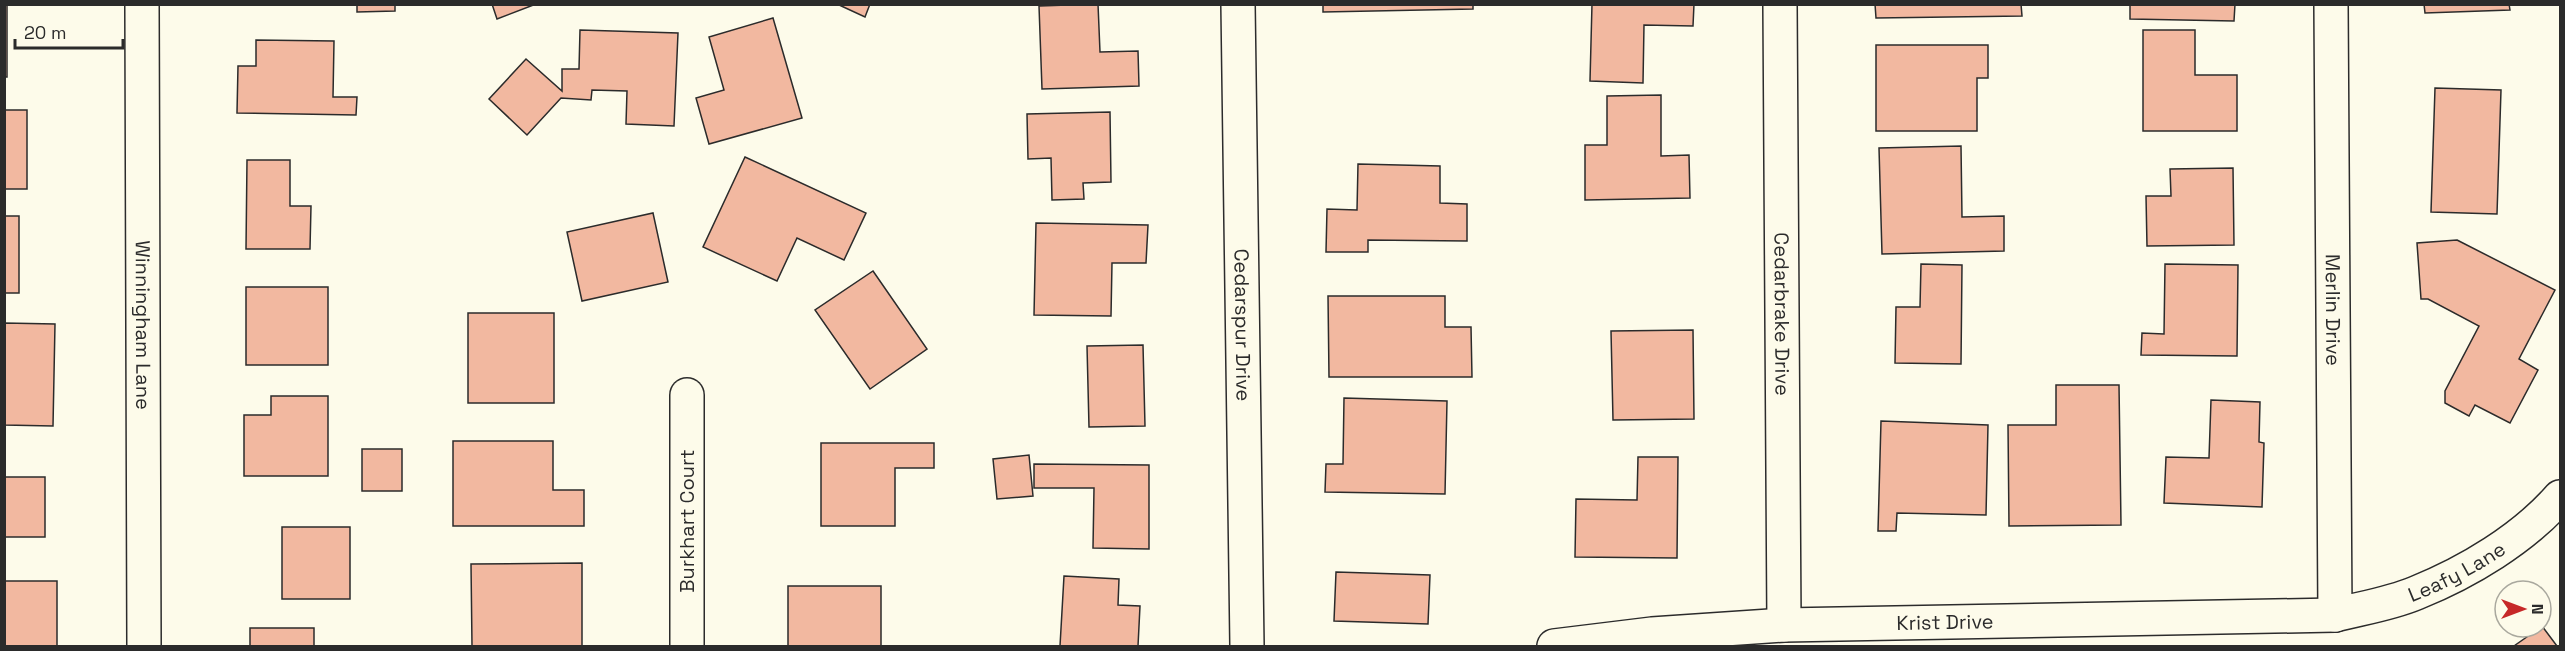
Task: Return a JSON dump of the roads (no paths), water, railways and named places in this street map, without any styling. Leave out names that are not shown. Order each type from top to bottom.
[{"type":"street","name":"Winningham Lane","points":[[142,4],[144,646]]},
{"type":"street","name":"Cedarspur Drive","points":[[1238,4],[1247,646]]},
{"type":"street","name":"Cedarbrake Drive","points":[[1779,4],[1784,625]]},
{"type":"street","name":"Merlin Drive","points":[[2331,4],[2335,615]]},
{"type":"street","name":"Burkhart Court","points":[[687,395],[687,646]]},
{"type":"street","name":"Leafy Lane","points":[[2335,615],[2414,594],[2450,578],[2516,537],[2546,513],[2560,497]]},
{"type":"street","name":"Krist Drive","points":[[1554,646],[1652,634],[1784,625],[2335,615]]}]
